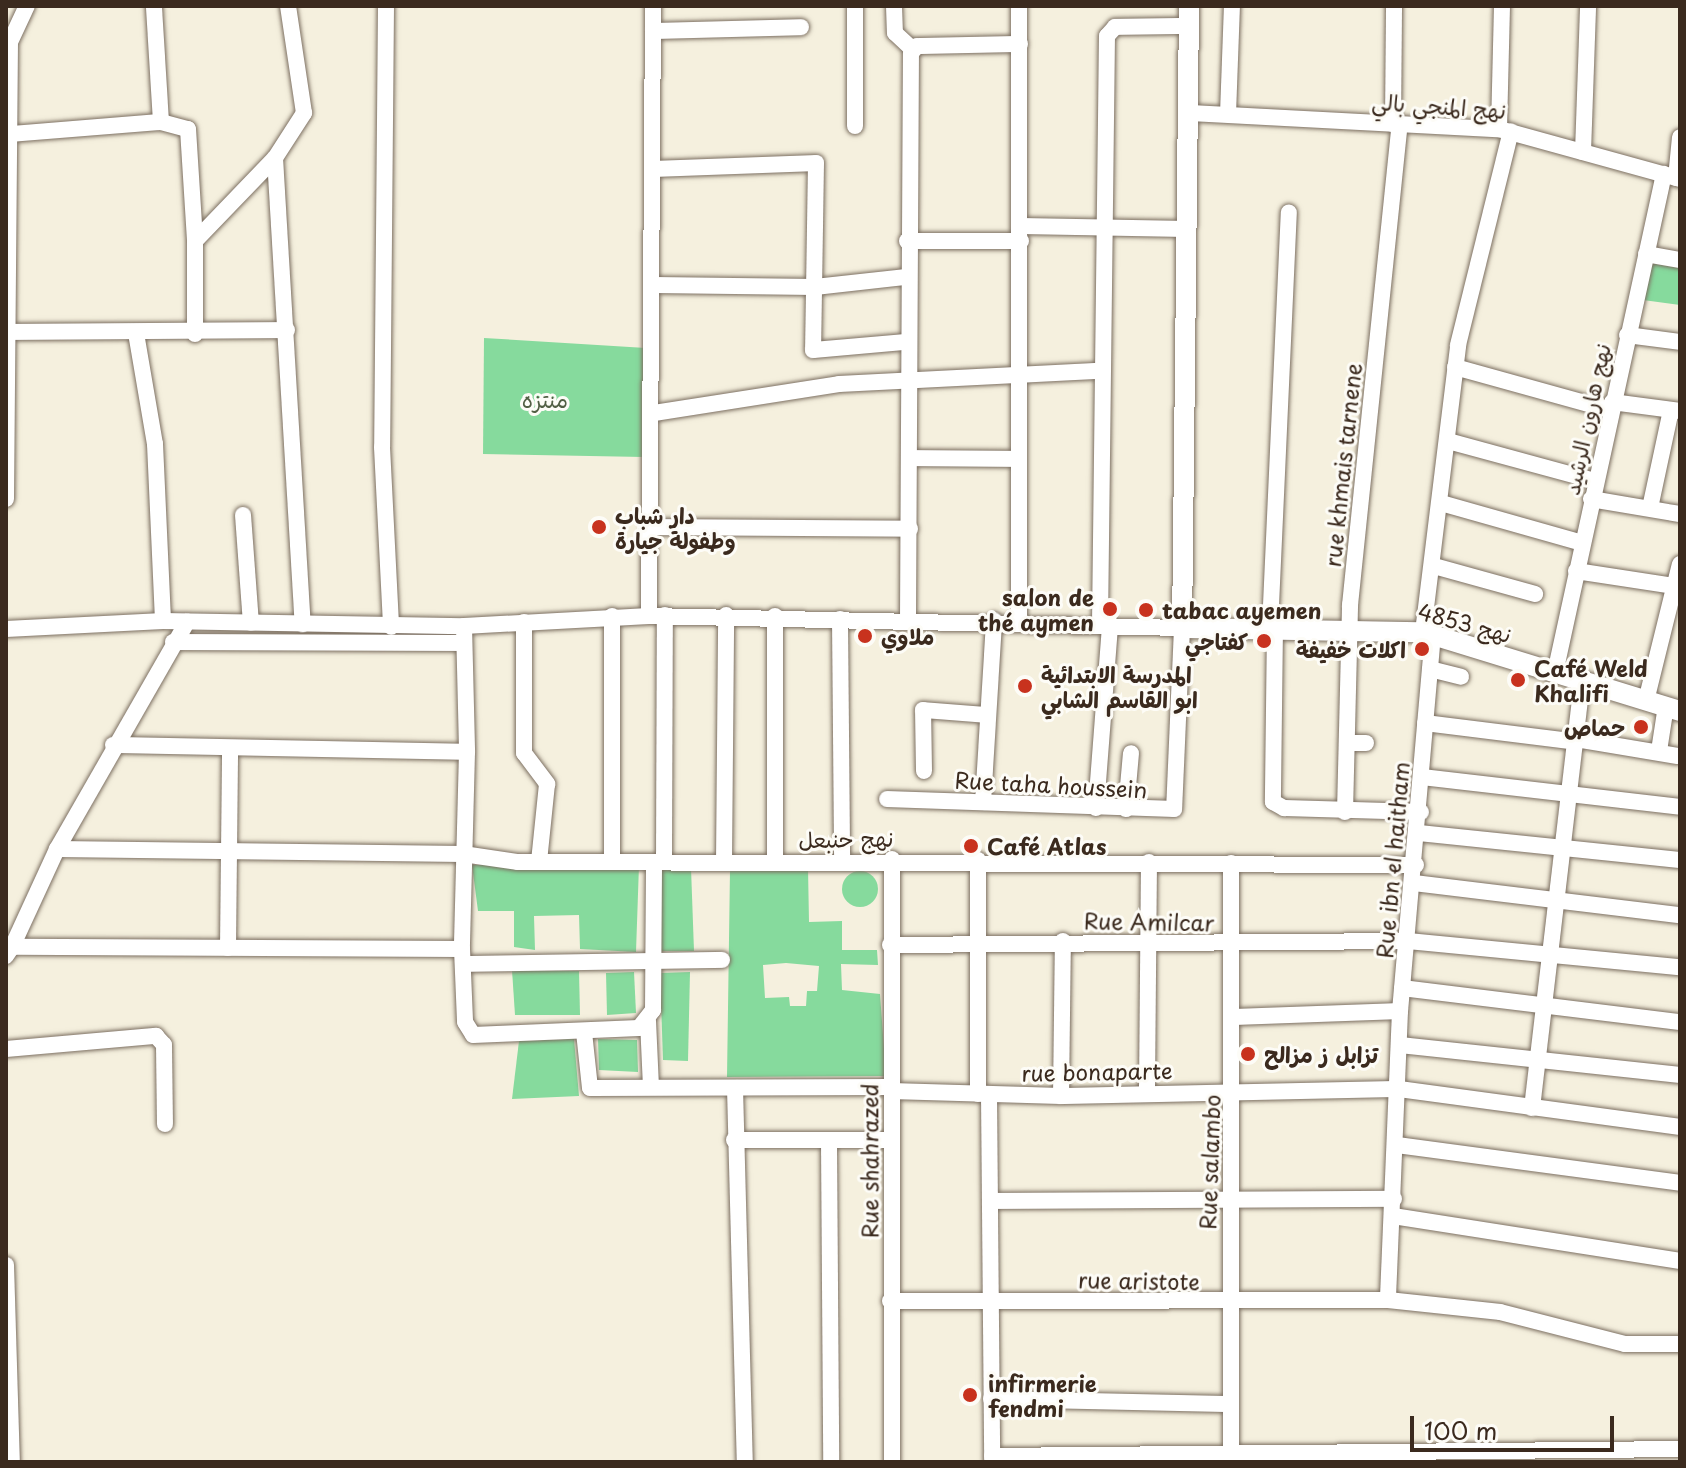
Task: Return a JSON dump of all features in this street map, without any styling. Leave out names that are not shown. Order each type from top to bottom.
[{"type":"street","points":[[6,499],[10,332],[10,42],[27,6]]},
{"type":"street","points":[[154,6],[161,122]]},
{"type":"street","points":[[195,241],[275,158],[304,113],[288,6]]},
{"type":"street","points":[[386,6],[382,447],[391,627]]},
{"type":"street","points":[[651,1086],[648,1021],[659,862],[657,615],[651,527],[654,413],[653,6]]},
{"type":"street","points":[[855,6],[855,126]]},
{"type":"street","points":[[894,6],[895,33],[912,49],[1020,44]]},
{"type":"street","points":[[1019,6],[1019,623]]},
{"type":"street","points":[[1228,114],[1232,6]]},
{"type":"street","name":"rue khmais tarnene","points":[[1345,812],[1350,628],[1396,124],[1394,6]]},
{"type":"street","name":"Rue ibn el haitham","points":[[1388,1300],[1397,1145],[1400,1011],[1421,812],[1430,669],[1428,633],[1455,367],[1505,130],[1502,6]]},
{"type":"street","points":[[1583,152],[1588,6]]},
{"type":"street","points":[[173,642],[464,634],[524,622],[657,615],[994,620],[1019,623],[1105,624],[1182,628],[1189,16],[1115,27],[1107,36],[1100,371],[1105,624],[1096,808]]},
{"type":"street","points":[[653,31],[801,27]]},
{"type":"street","points":[[908,619],[909,458],[904,342],[912,49]]},
{"type":"street","name":"نهج المنجي بالي","points":[[1189,113],[1505,130],[1673,177]]},
{"type":"street","points":[[11,134],[161,122],[188,129],[195,241],[195,334]]},
{"type":"street","name":"نهج هارون الرشيد","points":[[1555,673],[1627,335],[1646,254],[1673,177],[1680,137]]},
{"type":"street","points":[[275,158],[303,624]]},
{"type":"street","points":[[654,169],[816,163],[814,352],[904,342]]},
{"type":"street","points":[[1289,212],[1272,627],[1273,802],[1345,812],[1421,812]]},
{"type":"street","points":[[907,241],[1103,228],[1187,229]]},
{"type":"street","points":[[1646,254],[1680,260]]},
{"type":"street","points":[[654,285],[815,287],[906,277]]},
{"type":"street","points":[[10,332],[195,334],[287,330]]},
{"type":"street","points":[[136,333],[155,444],[163,621]]},
{"type":"street","points":[[1627,335],[1680,342]]},
{"type":"street","points":[[1455,367],[1611,406],[1676,411],[1650,508]]},
{"type":"street","points":[[654,413],[907,378],[1100,371]]},
{"type":"street","points":[[1448,441],[1595,481]]},
{"type":"street","points":[[909,458],[1019,459]]},
{"type":"street","points":[[1591,499],[1680,514]]},
{"type":"street","points":[[1441,503],[1582,543]]},
{"type":"street","points":[[243,515],[251,623]]},
{"type":"street","points":[[651,527],[910,529]]},
{"type":"street","points":[[1646,701],[1678,587],[1680,564]]},
{"type":"street","points":[[1434,566],[1535,594]]},
{"type":"street","points":[[1576,571],[1678,587]]},
{"type":"street","points":[[724,863],[726,615]]},
{"type":"street","points":[[612,616],[612,862]]},
{"type":"street","points":[[775,616],[775,861]]},
{"type":"street","points":[[840,619],[842,861]]},
{"type":"street","points":[[983,802],[994,620]]},
{"type":"street","points":[[6,629],[163,621],[391,627],[464,634]]},
{"type":"street","points":[[187,622],[113,745],[57,849],[9,951],[228,948],[722,960]]},
{"type":"street","points":[[524,622],[524,753],[547,784],[539,862]]},
{"type":"street","name":"نهج 4853","points":[[1182,628],[1350,628],[1428,633],[1673,709]]},
{"type":"street","name":"Rue taha houssein","points":[[887,799],[1170,811],[1176,805],[1182,628]]},
{"type":"street","points":[[464,634],[467,752],[463,854],[465,1022],[473,1035],[584,1032],[648,1021]]},
{"type":"street","points":[[1430,669],[1461,677]]},
{"type":"street","points":[[1532,1108],[1570,739],[1582,682]]},
{"type":"street","points":[[1659,751],[1673,709]]},
{"type":"street","points":[[924,771],[923,710],[987,715]]},
{"type":"street","points":[[1425,723],[1570,739],[1678,756]]},
{"type":"street","points":[[1348,743],[1366,743]]},
{"type":"street","points":[[113,745],[230,750],[467,752]]},
{"type":"street","points":[[228,948],[230,750]]},
{"type":"street","points":[[1126,809],[1131,753]]},
{"type":"street","points":[[1422,777],[1680,807]]},
{"type":"street","points":[[1419,833],[1680,860]]},
{"type":"street","name":"نهج حنبعل","points":[[57,849],[463,854],[539,862],[724,863],[892,859],[1416,865]]},
{"type":"street","name":"Rue shahrazed","points":[[892,859],[892,1462]]},
{"type":"street","points":[[978,860],[976,941],[983,1094],[993,1201],[992,1459],[1446,1457],[1680,1449]]},
{"type":"street","points":[[1147,1089],[1149,862]]},
{"type":"street","name":"Rue salambo","points":[[1231,863],[1235,1017],[1228,1303],[1231,1457]]},
{"type":"street","points":[[1414,883],[1680,915]]},
{"type":"street","name":"Rue Amilcar","points":[[890,945],[976,941],[1233,945],[1408,941],[1680,967]]},
{"type":"street","points":[[1061,1096],[1063,941]]},
{"type":"street","points":[[1402,988],[1680,1022]]},
{"type":"street","points":[[1235,1017],[1400,1011]]},
{"type":"street","name":"rue bonaparte","points":[[584,1032],[588,1087],[892,1089],[1061,1096],[1147,1089],[1234,1093],[1399,1089],[1680,1127]]},
{"type":"street","points":[[6,1049],[156,1036],[164,1045],[165,1124]]},
{"type":"street","points":[[1400,1045],[1680,1075]]},
{"type":"street","points":[[735,1088],[745,1462]]},
{"type":"street","points":[[734,1140],[891,1140]]},
{"type":"street","points":[[829,1142],[831,1462]]},
{"type":"street","points":[[1397,1145],[1680,1183]]},
{"type":"street","points":[[993,1201],[1230,1200],[1393,1207],[1680,1261]]},
{"type":"street","points":[[6,1265],[12,1462]]},
{"type":"street","name":"rue aristote","points":[[890,1301],[1228,1303],[1388,1300],[1500,1312],[1625,1344],[1680,1344]]},
{"type":"street","points":[[991,1399],[1229,1404]]},
{"type":"green space","points":[[1649,263],[1680,268],[1680,305],[1643,300]]},
{"type":"green space","name":"منتزه","points":[[484,338],[646,348],[644,457],[483,454]]},
{"type":"green space","points":[[472,865],[639,865],[636,952],[580,949],[579,915],[534,916],[535,950],[514,947],[514,911],[478,911]]},
{"type":"green space","points":[[658,867],[691,868],[694,951],[657,951]]},
{"type":"green space","points":[[808,868],[809,922],[842,921],[842,950],[877,950],[878,965],[841,964],[842,990],[880,994],[886,1076],[727,1077],[730,870]],"holes":[[[786,963],[819,966],[817,991],[807,991],[806,1006],[790,1006],[789,997],[765,998],[763,965]]]},
{"type":"green space","points":[[860,871],[873,876],[878,889],[873,902],[860,907],[847,902],[842,889],[847,876]]},
{"type":"green space","points":[[512,970],[579,971],[580,1015],[515,1015]]},
{"type":"green space","points":[[634,972],[636,1013],[607,1015],[606,973]]},
{"type":"green space","points":[[690,972],[688,1061],[663,1060],[660,973]]},
{"type":"green space","points":[[574,1039],[579,1096],[512,1099],[519,1041]]},
{"type":"green space","points":[[598,1039],[637,1040],[638,1072],[599,1070]]},
{"type":"place","name":"دار شباب وطفولة جيارة","points":[[599,527]]},
{"type":"place","name":"salon de thé aymen","points":[[1110,609]]},
{"type":"place","name":"tabac ayemen","points":[[1146,610]]},
{"type":"place","name":"ملاوي","points":[[865,636]]},
{"type":"place","name":"كفتاجي","points":[[1264,641]]},
{"type":"place","name":"اكلات خفيفة","points":[[1422,649]]},
{"type":"place","name":"Café Weld Khalifi","points":[[1518,680]]},
{"type":"place","name":"المدرسة الابتدائية ابو القاسم الشابي","points":[[1025,686]]},
{"type":"place","name":"حماص","points":[[1641,727]]},
{"type":"place","name":"Café Atlas","points":[[971,846]]},
{"type":"place","name":"تزابل ز مزالح","points":[[1248,1054]]},
{"type":"place","name":"infirmerie fendmi","points":[[970,1395]]}]
